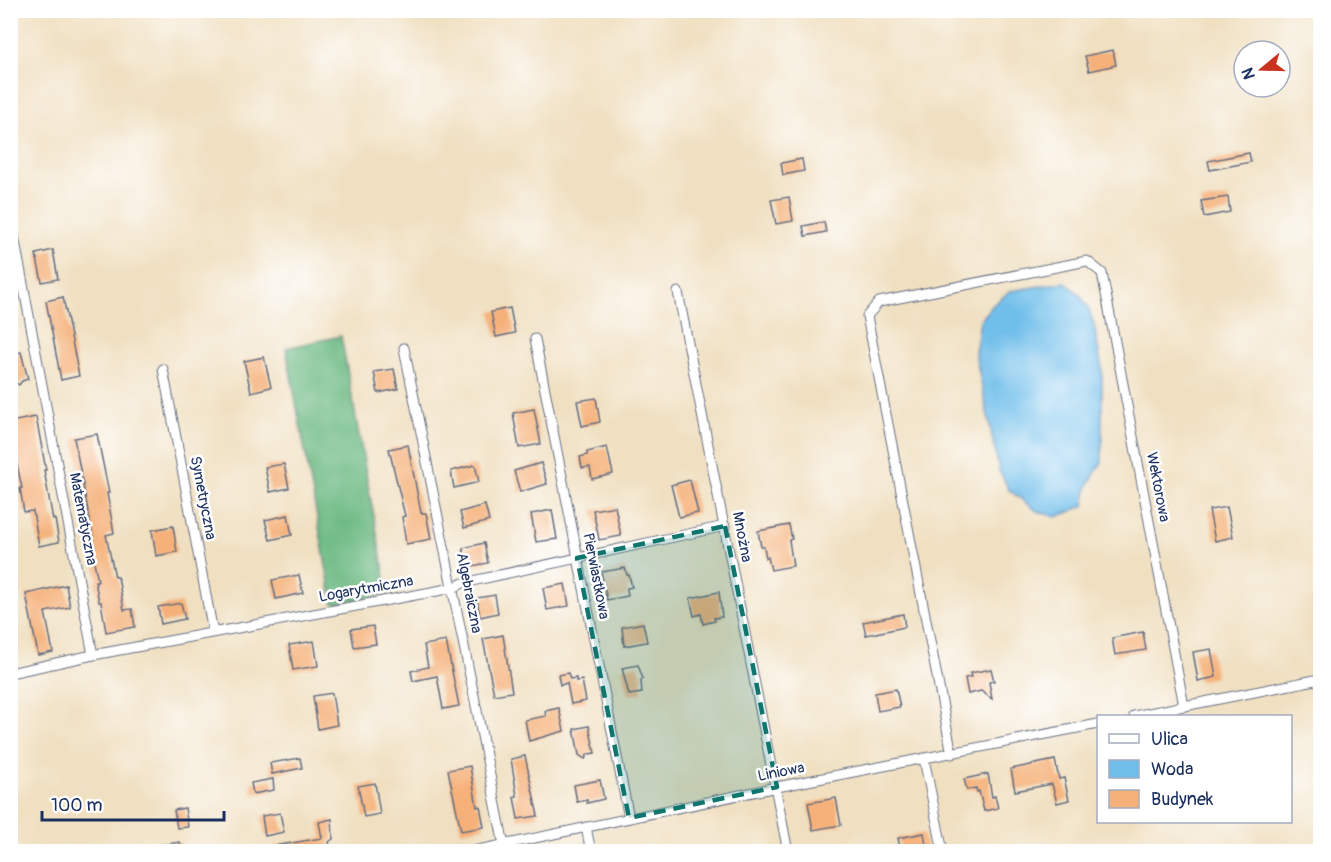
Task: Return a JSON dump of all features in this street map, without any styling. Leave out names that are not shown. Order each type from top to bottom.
[{"type":"street","name":"Matematyczna","points":[[10,215],[93,655]]},
{"type":"street","name":"Wektorowa","points":[[952,754],[867,316],[879,302],[1087,261],[1101,273],[1184,706]]},
{"type":"street","name":"Mnożna","points":[[678,292],[788,852]]},
{"type":"street","name":"Pierwiastkowa","points":[[535,339],[628,818]]},
{"type":"street","name":"Algebraiczna","points":[[404,348],[504,844]]},
{"type":"street","name":"Symetryczna","points":[[163,369],[213,632]]},
{"type":"street","name":"Logarytmiczna","points":[[10,673],[93,655],[453,588],[463,583],[725,526]]},
{"type":"street","points":[[1143,715],[1320,679]]},
{"type":"street","name":"Liniowa","points":[[469,852],[493,849],[504,844],[777,787],[1097,724]]},
{"type":"street","points":[[924,759],[943,852]]},
{"type":"street","points":[[586,827],[591,852]]},
{"type":"highlighted area","points":[[725,526],[777,787],[629,818],[577,558]]},
{"type":"green space","points":[[341,336],[388,594],[333,604],[286,348]]},
{"type":"water","points":[[1065,282],[1080,295],[1088,307],[1094,325],[1102,370],[1102,462],[1088,485],[1084,506],[1056,517],[1037,511],[1009,490],[999,470],[975,353],[980,321],[993,305],[1010,291]]},
{"type":"building","points":[[1113,50],[1116,65],[1089,71],[1085,56]]},
{"type":"building","points":[[1249,153],[1251,162],[1210,170],[1208,161]]},
{"type":"building","points":[[802,159],[804,171],[783,175],[781,163]]},
{"type":"building","points":[[789,197],[793,221],[776,224],[771,200]]},
{"type":"building","points":[[1228,197],[1230,212],[1204,217],[1201,201]]},
{"type":"building","points":[[824,222],[826,232],[805,236],[803,226]]},
{"type":"building","points":[[53,250],[58,279],[42,282],[36,254]]},
{"type":"building","points":[[63,297],[79,376],[61,380],[46,301]]},
{"type":"building","points":[[510,308],[515,333],[496,337],[491,312]]},
{"type":"building","points":[[21,352],[28,379],[19,385],[15,382],[10,383],[10,354]]},
{"type":"building","points":[[264,357],[271,387],[251,392],[244,361]]},
{"type":"building","points":[[394,369],[398,389],[378,393],[374,372]]},
{"type":"building","points":[[596,398],[600,422],[582,426],[577,401]]},
{"type":"building","points":[[534,409],[541,444],[519,448],[513,413]]},
{"type":"building","points":[[36,417],[53,520],[55,519],[59,542],[39,546],[33,511],[24,512],[20,488],[22,488],[10,432],[10,422]]},
{"type":"building","points":[[97,434],[109,493],[107,493],[114,533],[106,535],[115,577],[118,577],[124,610],[132,609],[135,627],[106,632],[95,581],[98,581],[91,547],[95,547],[74,438]]},
{"type":"building","points":[[408,445],[421,513],[426,513],[431,539],[406,544],[402,517],[405,516],[389,449]]},
{"type":"building","points":[[607,447],[613,474],[592,479],[590,467],[582,468],[580,457],[587,455],[587,452]]},
{"type":"building","points":[[541,463],[547,484],[520,492],[514,471]]},
{"type":"building","points":[[284,464],[289,488],[270,492],[265,467]]},
{"type":"building","points":[[475,465],[479,482],[454,488],[451,471]]},
{"type":"building","points":[[690,480],[698,513],[679,517],[671,485]]},
{"type":"building","points":[[485,505],[489,521],[464,528],[460,512]]},
{"type":"building","points":[[615,506],[621,536],[599,540],[593,510]]},
{"type":"building","points":[[1227,507],[1233,537],[1215,541],[1209,510]]},
{"type":"building","points":[[552,510],[557,539],[536,542],[531,514]]},
{"type":"building","points":[[288,515],[292,535],[270,540],[265,520]]},
{"type":"building","points":[[789,525],[793,566],[771,570],[764,547],[761,547],[758,531]]},
{"type":"building","points":[[173,526],[177,552],[156,556],[152,530]]},
{"type":"building","points":[[484,543],[488,563],[467,567],[463,548]]},
{"type":"building","points":[[625,568],[632,587],[627,588],[628,596],[607,600],[601,572]]},
{"type":"building","points":[[299,575],[303,593],[276,599],[272,580]]},
{"type":"building","points":[[565,584],[569,606],[547,610],[543,588]]},
{"type":"building","points":[[66,585],[70,607],[45,612],[53,652],[38,655],[26,594]]},
{"type":"building","points":[[719,592],[722,617],[714,618],[715,621],[703,624],[701,614],[694,616],[690,598]]},
{"type":"building","points":[[495,595],[498,613],[480,617],[477,598]]},
{"type":"building","points":[[181,603],[185,619],[161,624],[158,607]]},
{"type":"building","points":[[903,614],[905,627],[866,635],[863,622]]},
{"type":"building","points":[[643,623],[647,642],[624,646],[622,627]]},
{"type":"building","points":[[373,626],[376,644],[354,647],[351,629]]},
{"type":"building","points":[[1143,632],[1146,650],[1115,655],[1112,638]]},
{"type":"building","points":[[503,635],[512,692],[494,695],[483,639]]},
{"type":"building","points":[[314,641],[318,666],[293,670],[289,645]]},
{"type":"building","points":[[446,641],[459,706],[443,709],[437,676],[413,681],[411,671],[428,667],[424,645]]},
{"type":"building","points":[[1211,649],[1216,677],[1198,681],[1193,652]]},
{"type":"building","points":[[638,665],[643,679],[641,681],[642,693],[629,695],[622,668]]},
{"type":"building","points":[[991,669],[994,681],[989,682],[992,699],[981,691],[968,694],[965,678],[971,677],[970,673]]},
{"type":"building","points":[[568,673],[570,679],[582,680],[586,701],[571,704],[567,683],[560,685],[558,675]]},
{"type":"building","points":[[896,689],[900,707],[878,711],[875,693]]},
{"type":"building","points":[[332,693],[337,725],[318,729],[313,696]]},
{"type":"building","points":[[559,708],[564,731],[529,741],[525,720],[546,716],[545,711]]},
{"type":"building","points":[[589,726],[595,753],[588,754],[585,759],[579,755],[574,729]]},
{"type":"building","points":[[525,756],[538,816],[518,819],[511,759]]},
{"type":"building","points":[[300,758],[302,768],[272,774],[270,763]]},
{"type":"building","points":[[1055,760],[1059,779],[1064,778],[1069,800],[1057,803],[1052,784],[1015,791],[1011,769]]},
{"type":"building","points":[[470,766],[477,807],[480,806],[484,827],[461,831],[448,770]]},
{"type":"building","points":[[988,774],[992,797],[995,796],[998,808],[984,811],[979,791],[977,792],[976,788],[967,790],[964,779]]},
{"type":"building","points":[[273,779],[274,790],[253,794],[251,783]]},
{"type":"building","points":[[600,780],[604,799],[587,803],[587,800],[577,802],[574,785]]},
{"type":"building","points":[[375,783],[380,814],[364,817],[358,786]]},
{"type":"building","points":[[836,798],[841,825],[813,830],[808,803]]},
{"type":"building","points":[[185,808],[188,827],[177,828],[174,810]]},
{"type":"building","points":[[280,813],[284,832],[265,836],[262,816]]},
{"type":"building","points":[[332,819],[333,839],[329,842],[331,852],[274,852],[274,846],[322,838],[319,822]]},
{"type":"building","points":[[924,833],[927,852],[901,852],[898,838]]},
{"type":"building","points":[[180,842],[182,852],[154,852],[154,846]]}]
